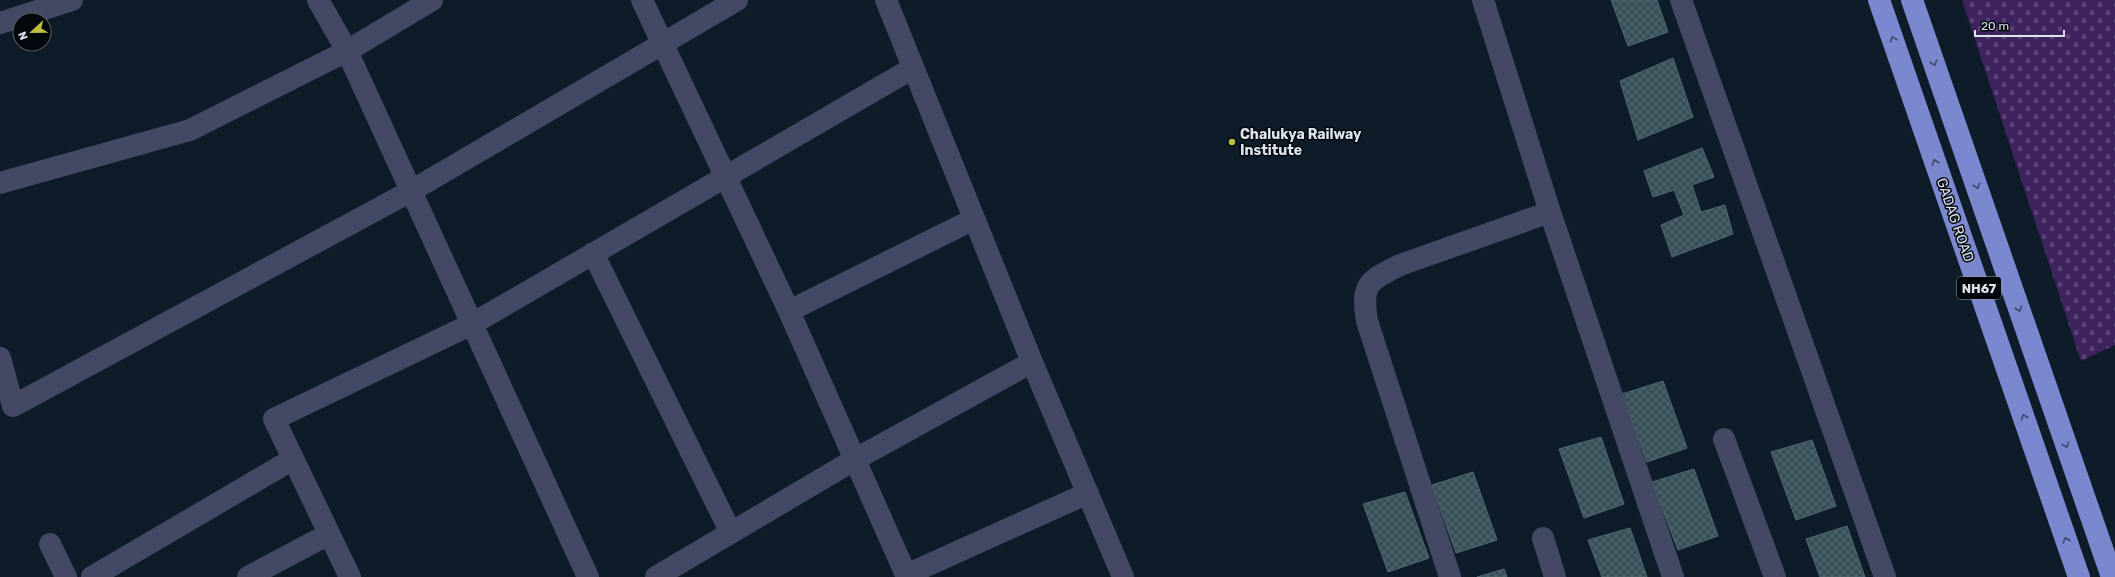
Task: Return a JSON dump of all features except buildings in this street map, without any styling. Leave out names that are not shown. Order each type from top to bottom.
[{"type":"highway","name":"GADAG ROAD","points":[[1879,0],[2079,577]]},
{"type":"highway","name":"NH67","points":[[1912,0],[2112,577]]},
{"type":"street","points":[[0,23],[72,0]]},
{"type":"street","points":[[318,0],[347,51],[588,577]]},
{"type":"street","points":[[0,183],[190,130],[347,51],[432,0]]},
{"type":"street","points":[[642,0],[789,311],[906,576],[1088,493]]},
{"type":"street","points":[[0,358],[7,409],[411,191],[737,0]]},
{"type":"street","points":[[886,0],[1032,362],[1123,577]]},
{"type":"street","points":[[1483,0],[1550,212],[1673,577]]},
{"type":"street","points":[[1681,0],[1885,577]]},
{"type":"street","points":[[350,577],[274,419],[472,324],[913,68]]},
{"type":"street","points":[[1450,577],[1367,321],[1363,301],[1367,286],[1378,276],[1400,265],[1550,212]]},
{"type":"street","points":[[789,311],[974,219]]},
{"type":"street","points":[[593,253],[731,533]]},
{"type":"street","points":[[656,577],[854,460],[1032,362]]},
{"type":"street","points":[[1724,439],[1774,577]]},
{"type":"street","points":[[92,577],[293,459]]},
{"type":"street","points":[[248,577],[329,534]]},
{"type":"street","points":[[1543,538],[1555,577]]},
{"type":"street","points":[[50,544],[66,577]]},
{"type":"green space","points":[[1962,0],[2115,0],[2115,345],[2081,361]]},
{"type":"place","name":"Chalukya Railway Institute","points":[[1232,142]]}]
